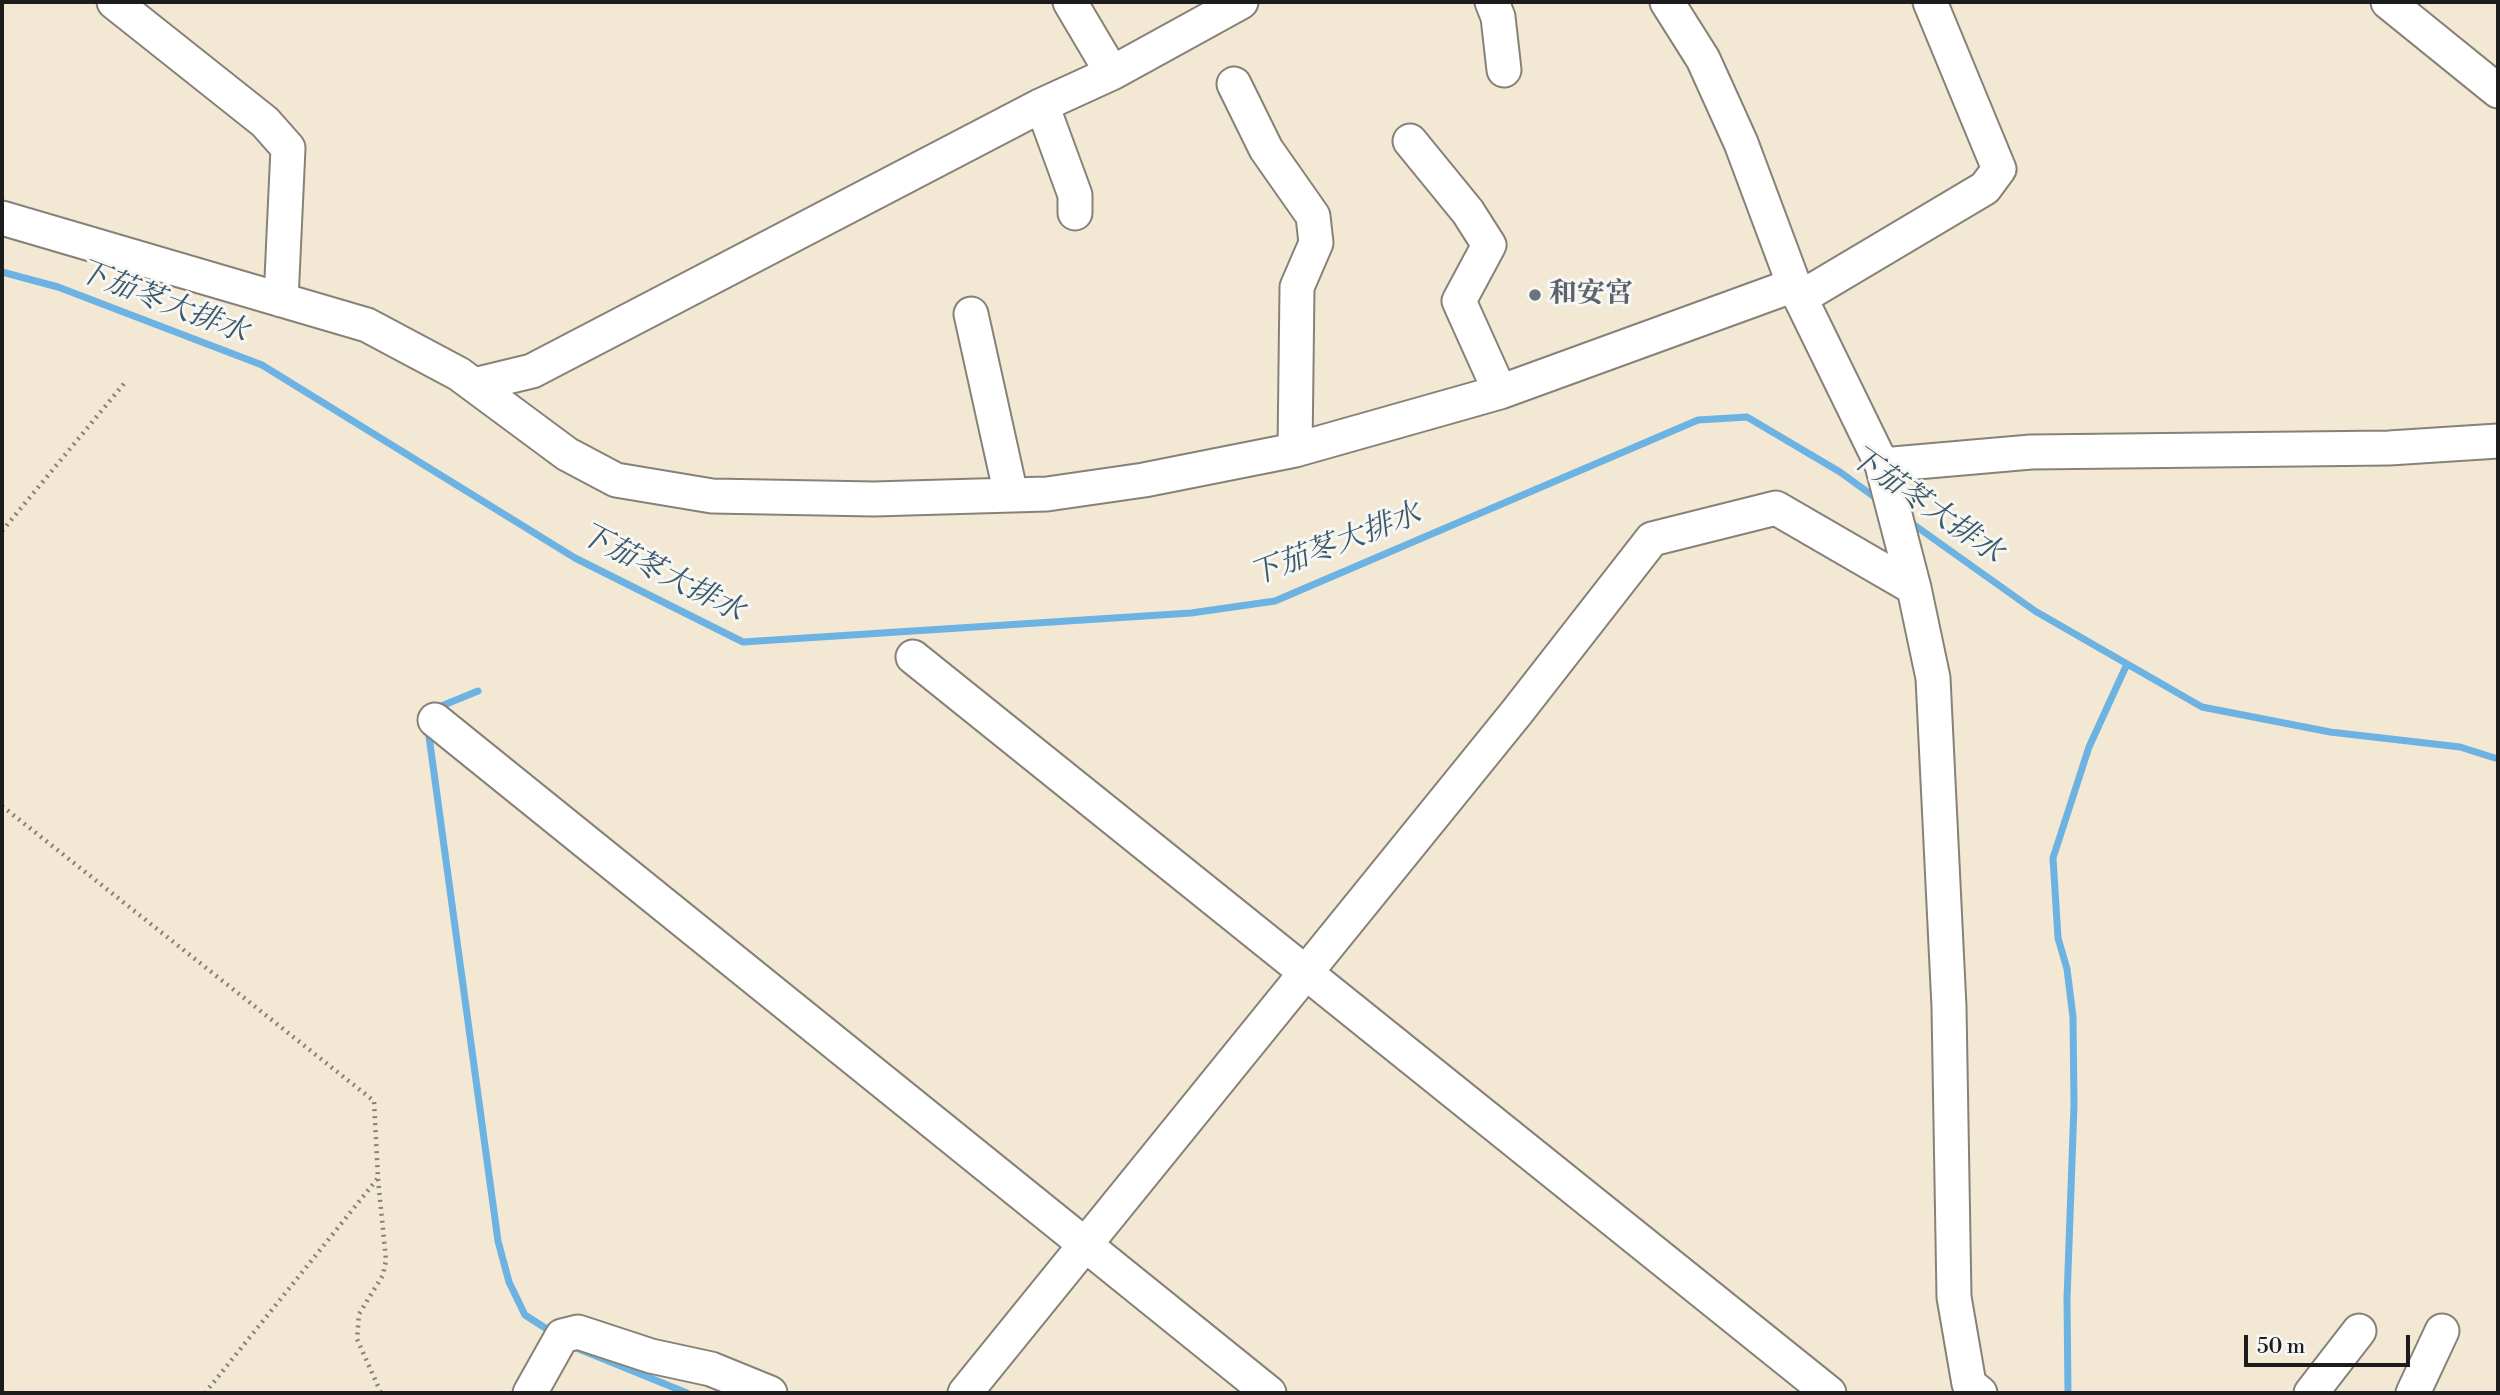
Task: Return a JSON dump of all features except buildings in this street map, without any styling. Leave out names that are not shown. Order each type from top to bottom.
[{"type":"street","points":[[114,2],[265,122],[288,148],[281,300]]},
{"type":"street","points":[[1070,2],[1112,73]]},
{"type":"street","points":[[474,385],[532,371],[1042,106],[1112,73],[1241,2]]},
{"type":"street","points":[[1492,2],[1498,17],[1504,70]]},
{"type":"street","points":[[1667,2],[1703,59],[1741,143],[1797,292],[1882,465],[1914,588],[1933,678],[1949,1007],[1954,1297],[1969,1384],[1980,1393]]},
{"type":"street","points":[[2,218],[367,325],[459,374],[567,454],[616,480],[712,496],[874,499],[1046,494],[1144,480],[1295,450],[1500,393],[1797,292],[1985,188],[1999,169],[1930,2]]},
{"type":"street","points":[[2388,2],[2498,91]]},
{"type":"street","points":[[1234,84],[1266,149],[1313,216],[1316,243],[1297,287],[1295,450]]},
{"type":"street","points":[[1042,106],[1076,195],[1075,213]]},
{"type":"street","points":[[1410,141],[1468,212],[1489,245],[1459,301],[1500,393]]},
{"type":"street","points":[[971,314],[1011,495]]},
{"type":"street","points":[[1882,465],[2031,452],[2389,448],[2498,441]]},
{"type":"street","points":[[965,1393],[1517,712],[1651,539],[1776,508],[1914,588]]},
{"type":"street","points":[[914,657],[1829,1393]]},
{"type":"street","points":[[435,720],[1269,1393]]},
{"type":"street","points":[[2311,1393],[2359,1331]]},
{"type":"street","points":[[2413,1393],[2442,1331]]},
{"type":"street","points":[[530,1393],[562,1336],[578,1332],[651,1356],[711,1369],[771,1393]]},
{"type":"path","points":[[2,531],[127,380]]},
{"type":"path","points":[[2,806],[374,1101],[386,1260],[383,1275],[359,1314],[357,1339],[381,1393]]},
{"type":"path","points":[[205,1393],[378,1178]]},
{"type":"waterway","name":"下茄苳大排水","points":[[2,272],[58,287],[262,365],[575,558],[743,642],[1191,613],[1275,601],[1698,420],[1747,417],[1840,472],[1880,501]]},
{"type":"waterway","name":"下茄苳大排水","points":[[1910,522],[2035,611],[2202,707],[2330,732],[2460,747],[2498,759]]},
{"type":"waterway","points":[[2068,1393],[2067,1299],[2074,1105],[2073,1017],[2067,969],[2058,938],[2053,858],[2089,747],[2127,664]]},
{"type":"waterway","points":[[434,709],[478,691]]},
{"type":"waterway","points":[[428,729],[498,1241],[509,1282],[525,1315],[553,1333]]},
{"type":"waterway","points":[[574,1347],[687,1393]]},
{"type":"place","name":"和安宮","points":[[1535,295]]}]
